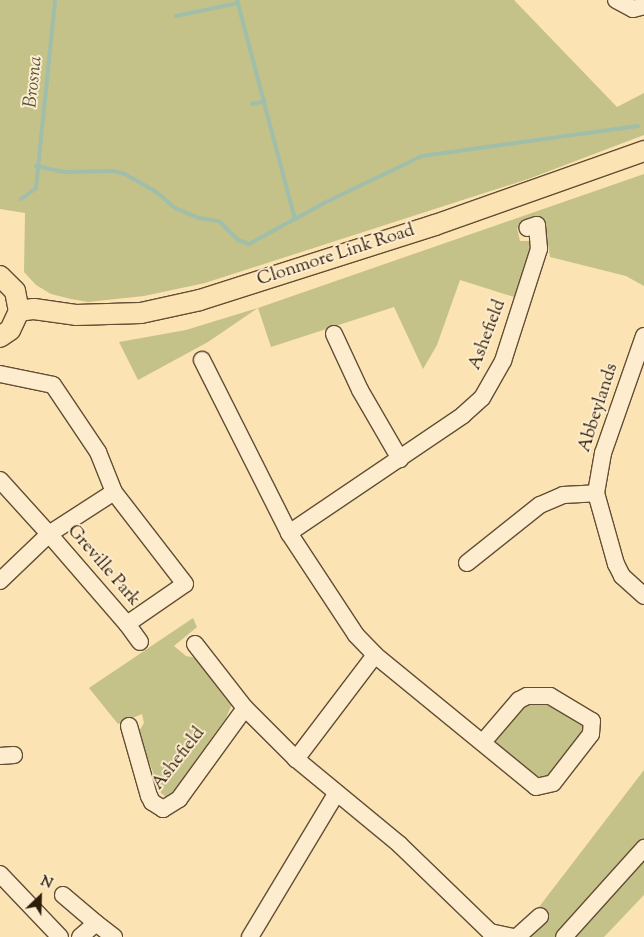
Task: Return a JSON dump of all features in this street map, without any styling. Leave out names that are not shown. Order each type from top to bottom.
[{"type":"main road","name":"Clonmore Link Road","points":[[19,311],[34,309],[76,316],[141,313],[200,300],[444,222],[644,151]]},
{"type":"main road","points":[[0,276],[15,291],[19,311],[10,330],[0,337]]},
{"type":"street","points":[[616,0],[633,9],[644,6]]},
{"type":"street","name":"Ashefield","points":[[289,533],[464,415],[482,398],[495,379],[540,249],[537,225],[527,228]]},
{"type":"street","points":[[334,334],[360,390],[400,459]]},
{"type":"street","name":"Abbeylands","points":[[644,336],[603,453],[596,493],[598,508],[619,570],[644,596]]},
{"type":"street","points":[[202,360],[289,533],[356,635],[375,655],[483,742],[531,784],[542,788],[553,784],[591,734],[592,721],[550,696],[526,696],[518,700],[483,742]]},
{"type":"street","name":"Greville Park","points":[[0,374],[53,385],[98,452],[114,492],[185,584],[127,624]]},
{"type":"street","name":"Greville Park","points":[[0,480],[127,624],[140,642]]},
{"type":"street","name":"Greville Park","points":[[0,581],[49,534],[114,492]]},
{"type":"street","points":[[467,563],[540,504],[563,495],[596,493]]},
{"type":"street","points":[[195,644],[245,708],[296,759],[398,844],[490,932],[515,937],[540,916]]},
{"type":"street","points":[[296,759],[375,655]]},
{"type":"street","name":"Ashefield","points":[[129,726],[149,796],[152,802],[163,809],[179,799],[245,708]]},
{"type":"street","points":[[250,937],[336,794]]},
{"type":"street","points":[[564,937],[644,848]]},
{"type":"street","points":[[0,874],[60,937]]},
{"type":"street","points":[[63,895],[114,937]]},
{"type":"street","points":[[80,937],[96,923]]},
{"type":"shaded area","points":[[0,0],[514,0],[617,107],[644,93],[644,135],[531,178],[205,283],[144,296],[88,302],[71,299],[51,294],[36,285],[24,272],[25,213],[0,209]]},
{"type":"shaded area","points":[[644,174],[644,286],[626,276],[550,257],[544,221],[517,228],[520,241],[529,241],[529,253],[514,297],[460,280],[437,345],[423,369],[394,307],[271,347],[258,308]]},
{"type":"shaded area","points":[[258,308],[208,342],[138,380],[119,342],[186,330]]},
{"type":"shaded area","points":[[193,618],[197,627],[174,646],[186,656],[197,658],[232,704],[226,718],[168,799],[161,793],[138,733],[144,723],[142,714],[118,724],[89,688]]},
{"type":"shaded area","points":[[542,698],[579,715],[587,729],[544,782],[491,744],[523,703]]},
{"type":"shaded area","points":[[644,770],[644,895],[604,937],[516,937]]},
{"type":"waterway","name":"Brosna","points":[[21,199],[36,188],[55,0]]},
{"type":"waterway","points":[[237,0],[295,219]]},
{"type":"waterway","points":[[176,16],[238,3]]},
{"type":"waterway","points":[[252,104],[265,101]]},
{"type":"waterway","points":[[36,166],[65,172],[114,171],[125,174],[155,191],[175,208],[199,218],[219,221],[238,240],[249,244],[326,202],[422,156],[638,126]]}]
